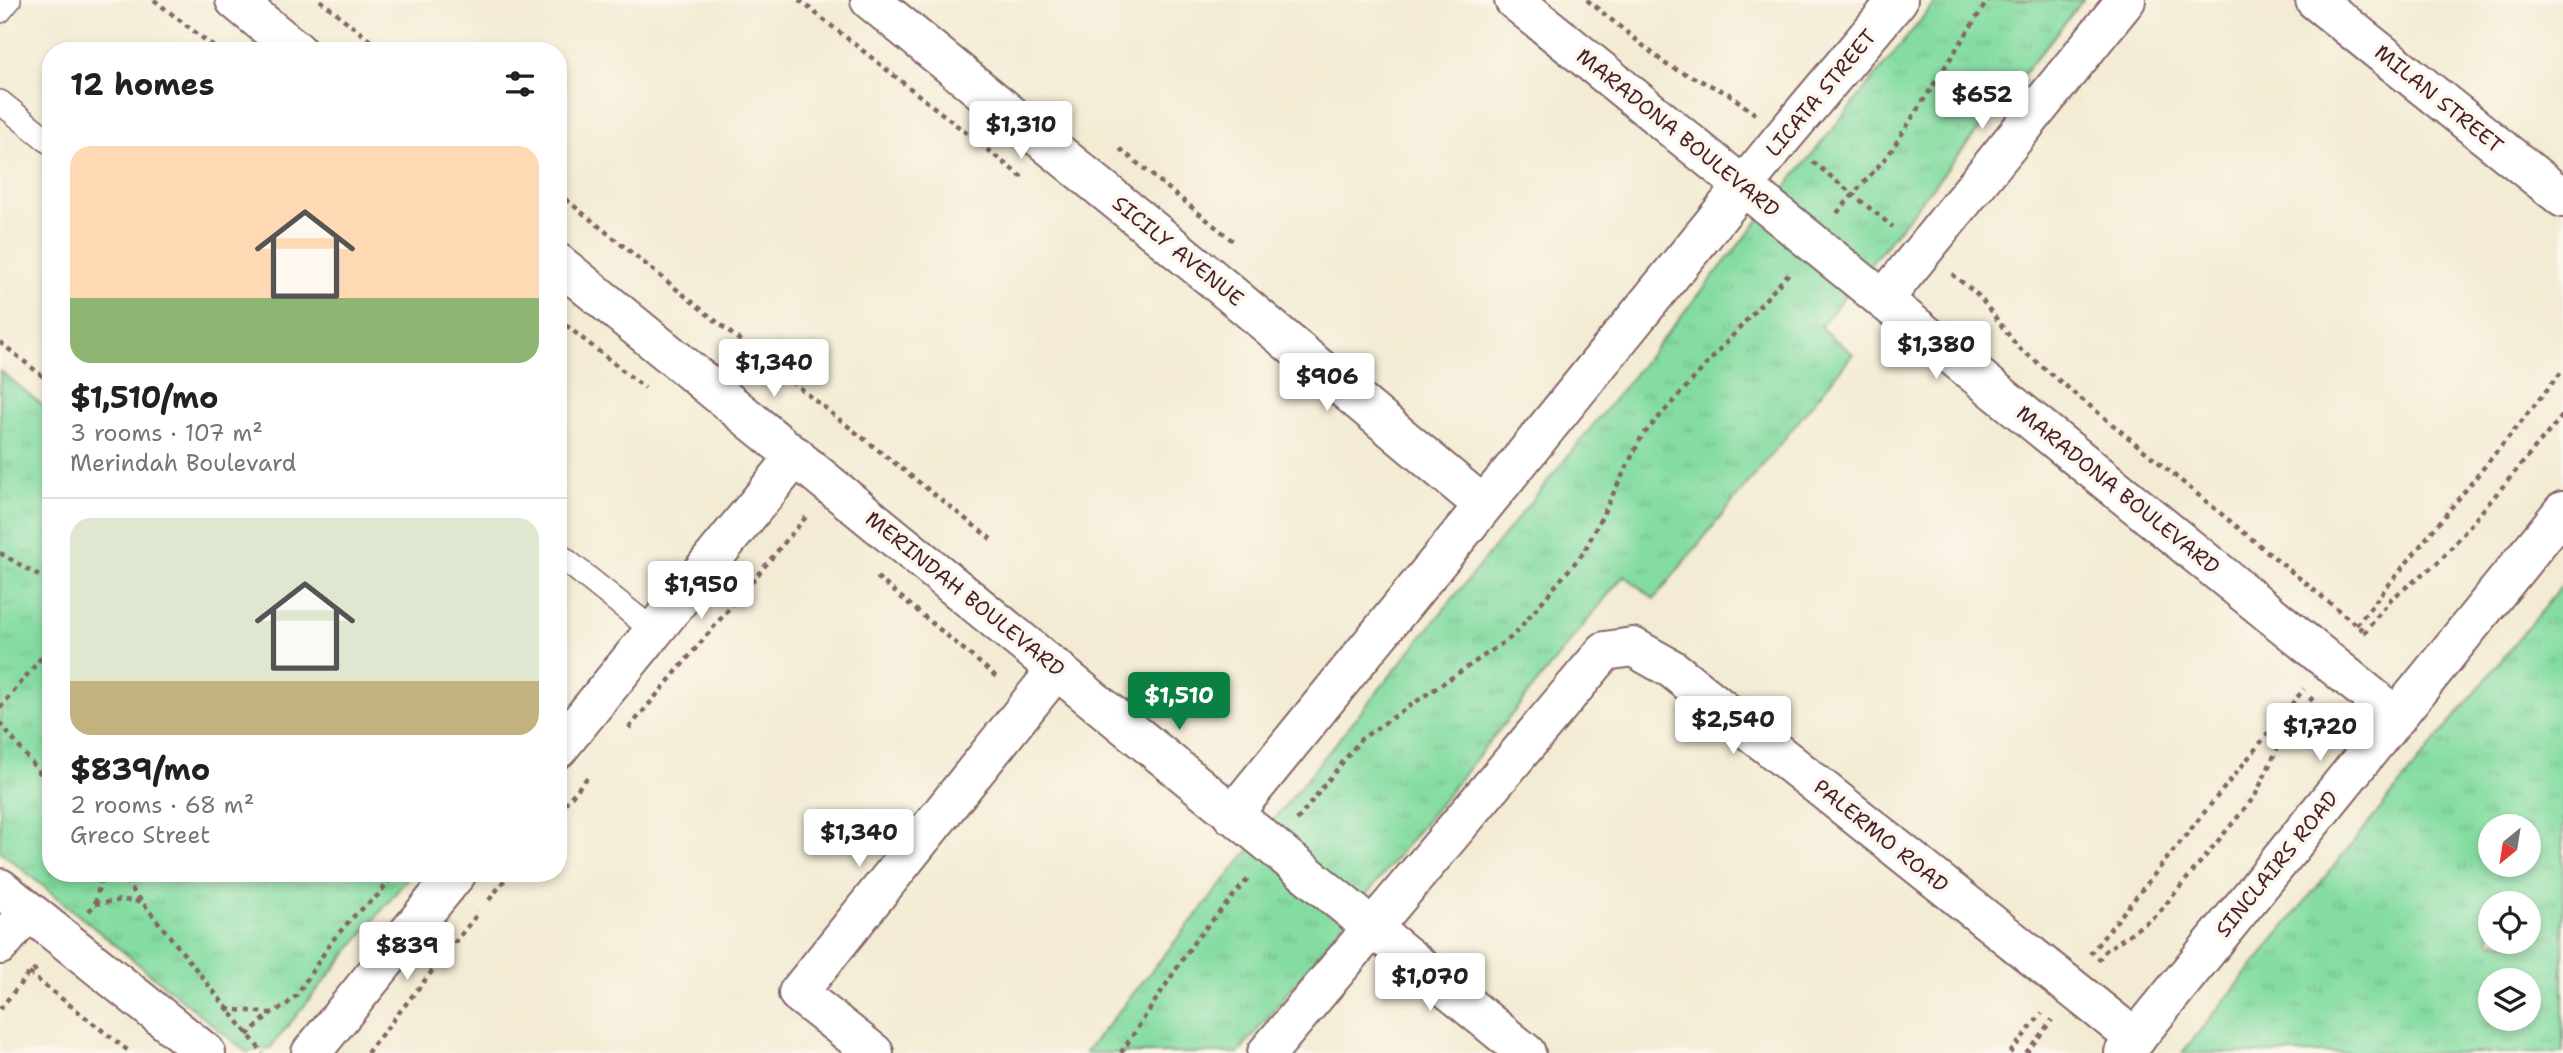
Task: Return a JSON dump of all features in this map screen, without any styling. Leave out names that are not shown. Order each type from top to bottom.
[{"type":"street","points":[[235,0],[286,42]]},
{"type":"street","name":"SICILY AVENUE","points":[[870,0],[1208,275],[1483,505]]},
{"type":"street","name":"MARADONA BOULEVARD","points":[[1514,0],[2396,717]]},
{"type":"street","name":"LICATA STREET","points":[[1232,814],[1783,137],[1898,0]]},
{"type":"street","points":[[1883,300],[2126,0]]},
{"type":"street","name":"MILAN STREET","points":[[2315,0],[2563,198]]},
{"type":"street","name":"MERINDAH BOULEVARD","points":[[567,270],[1526,1053]]},
{"type":"street","points":[[567,738],[796,456]]},
{"type":"street","name":"SINCLAIRS ROAD","points":[[2130,1046],[2563,511]]},
{"type":"street","name":"PALERMO ROAD","points":[[1267,1053],[1605,652],[1633,647],[1672,669],[2071,987],[2130,1046]]},
{"type":"street","points":[[874,1053],[798,993],[1057,669]]},
{"type":"street","points":[[312,1053],[450,882]]},
{"type":"street","points":[[0,945],[14,900],[206,1053]]},
{"type":"lane","points":[[0,11],[9,0]]},
{"type":"lane","points":[[0,102],[42,136]]},
{"type":"lane","points":[[567,561],[654,631]]},
{"type":"path","points":[[154,0],[208,42]]},
{"type":"path","points":[[320,0],[372,42]]},
{"type":"path","points":[[799,0],[1027,182]]},
{"type":"path","points":[[1587,0],[1667,65],[1729,94],[1979,296],[2017,346],[2365,632]]},
{"type":"path","points":[[1121,1053],[1196,939],[1274,850],[1361,739],[1513,636],[1584,552],[1642,436],[1777,288],[1889,154],[1987,0]]},
{"type":"path","points":[[567,200],[991,539]]},
{"type":"path","points":[[0,342],[42,376]]},
{"type":"path","points":[[2010,1053],[2105,951],[2157,915],[2255,796],[2287,728],[2357,625],[2563,370]]},
{"type":"path","points":[[2026,1053],[2071,987],[2332,664],[2365,632],[2390,599],[2440,561],[2563,415]]},
{"type":"path","points":[[620,738],[806,517]]},
{"type":"path","points":[[0,553],[42,578]]},
{"type":"path","points":[[0,709],[42,657]]},
{"type":"path","points":[[0,723],[42,776]]},
{"type":"path","points":[[567,802],[593,770]]},
{"type":"path","points":[[81,919],[95,904],[100,882]]},
{"type":"path","points":[[126,882],[263,1053]]},
{"type":"path","points":[[247,1035],[271,1013],[296,996],[332,941],[388,882]]},
{"type":"path","points":[[367,1053],[503,882]]},
{"type":"path","points":[[95,904],[122,900],[142,902]]},
{"type":"path","points":[[0,1009],[29,973],[37,971]]},
{"type":"path","points":[[29,973],[131,1053]]},
{"type":"path","points":[[227,1009],[271,1013]]},
{"type":"green space","points":[[1937,0],[2083,0],[1820,327],[1853,354],[1654,599],[1624,575],[1239,1053],[1085,1053]]},
{"type":"green space","points":[[0,371],[42,405],[42,882],[405,882],[270,1048],[246,1052],[0,851]]},
{"type":"green space","points":[[2563,584],[2563,1053],[2182,1053]]}]
